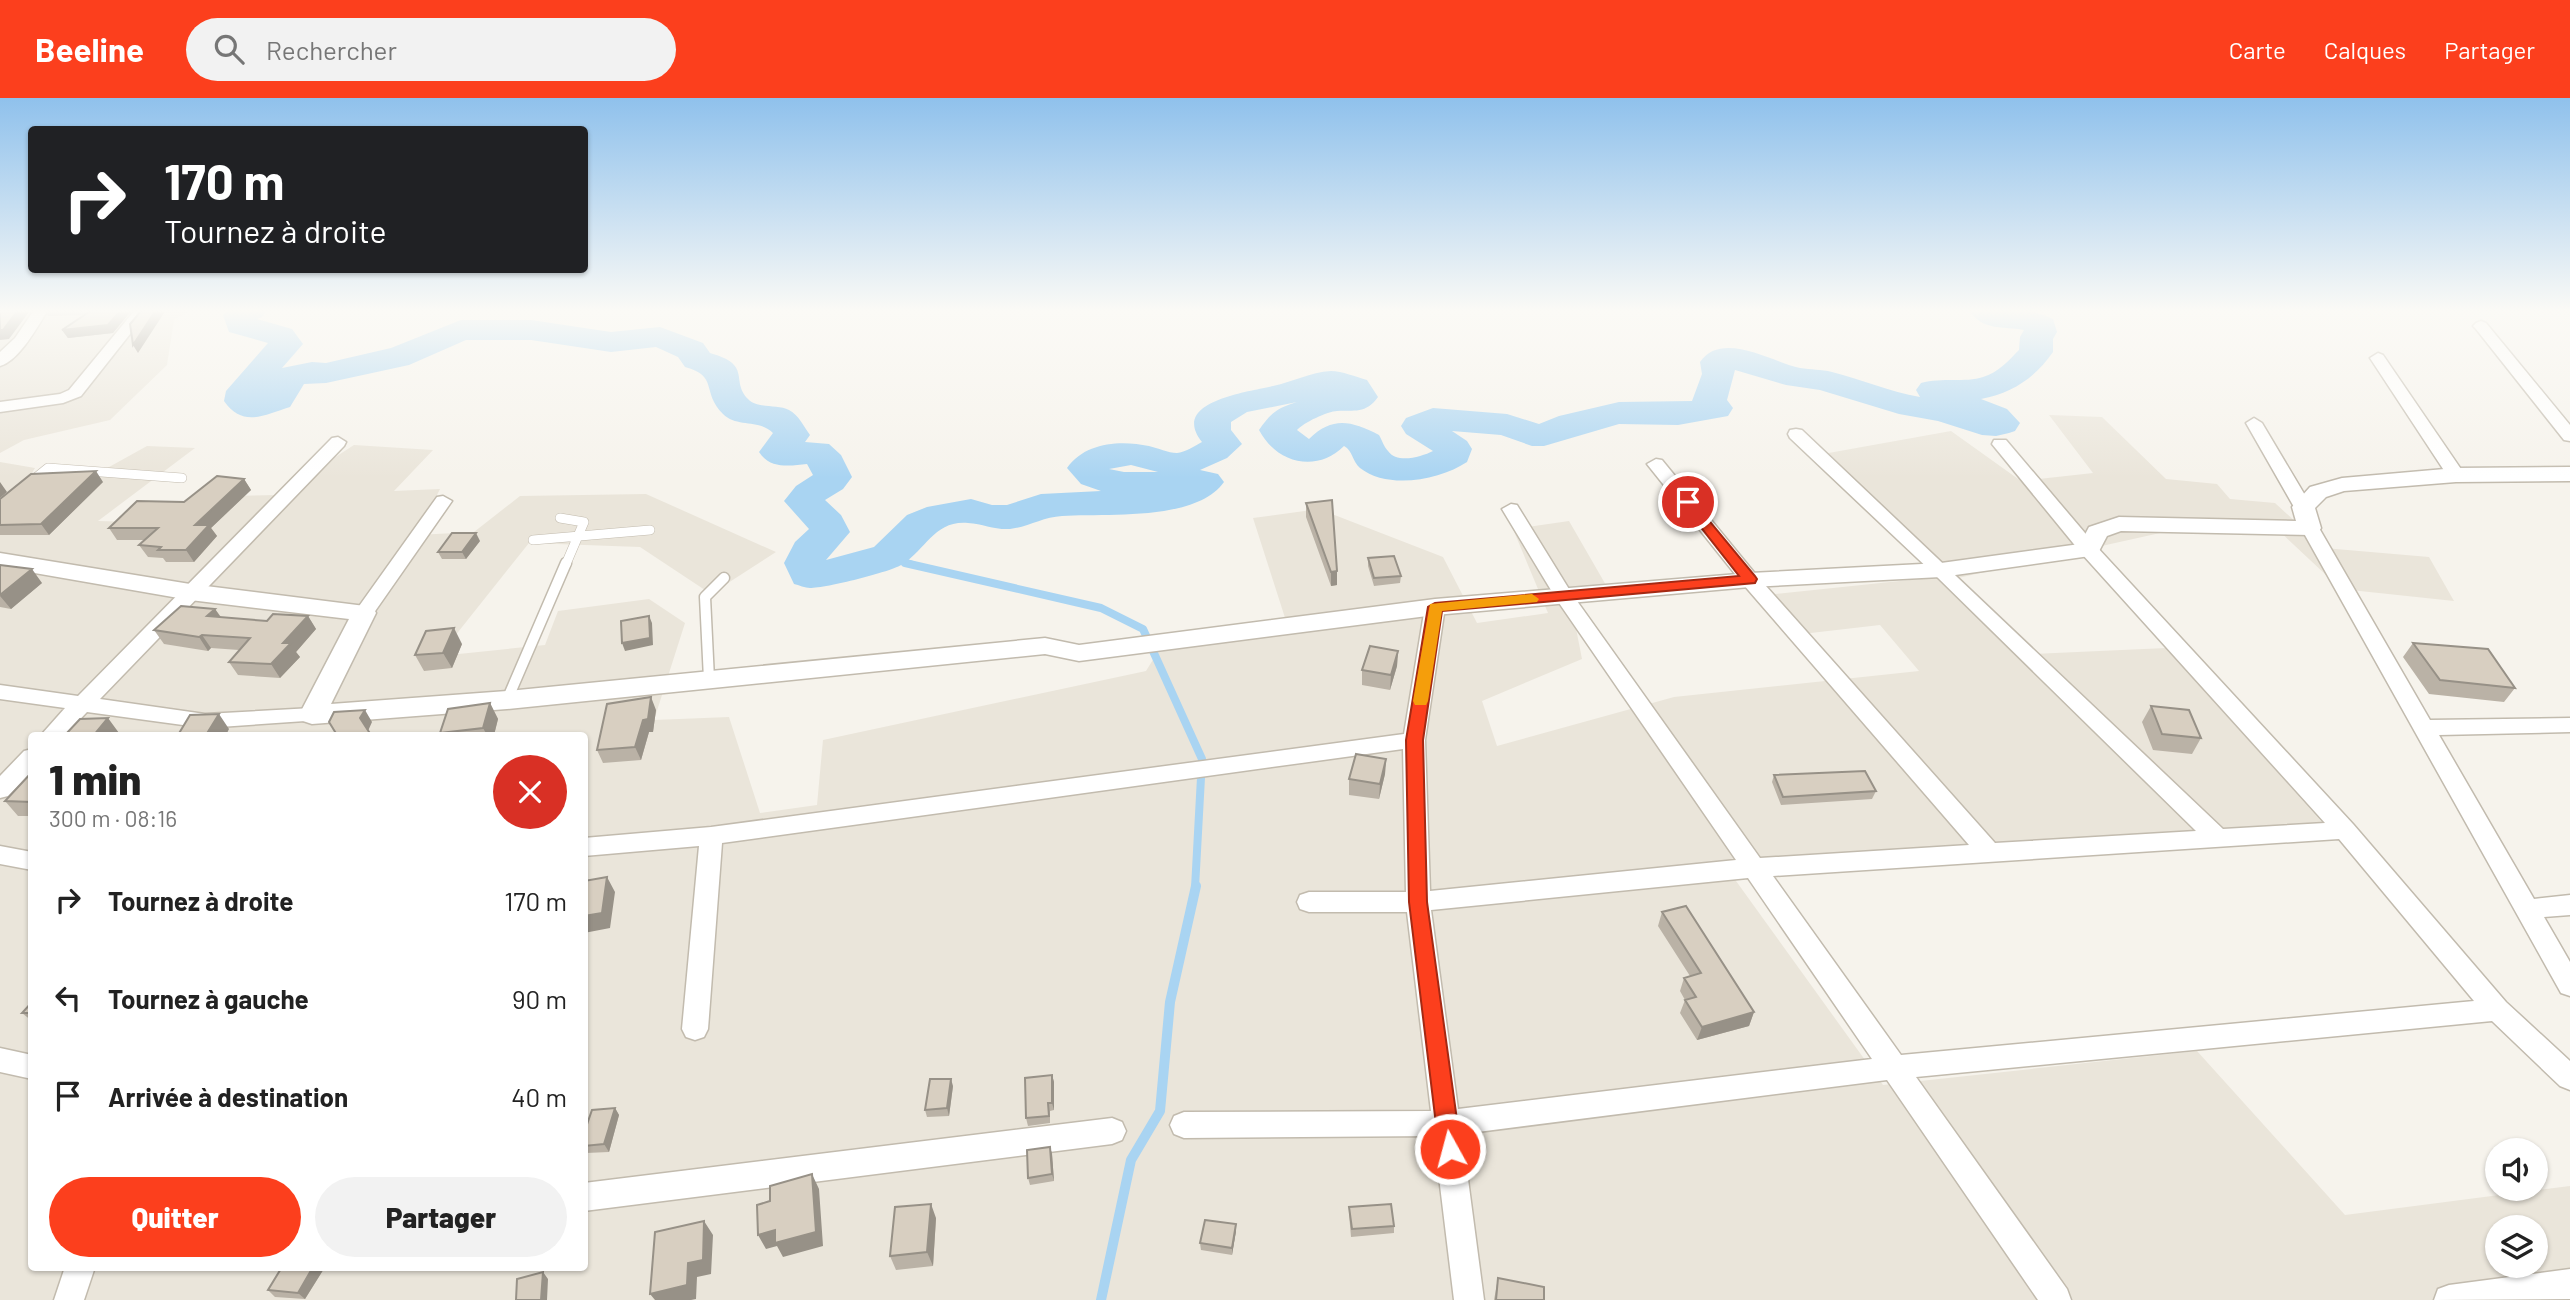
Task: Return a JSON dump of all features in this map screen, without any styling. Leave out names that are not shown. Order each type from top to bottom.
[{"type":"street","points":[[0,407],[63,398],[75,393],[97,366]]},
{"type":"street","points":[[2383,366],[2456,475]]},
{"type":"street","points":[[2513,366],[2570,436]]},
{"type":"street","points":[[2254,423],[2570,985]]},
{"type":"street","points":[[1796,434],[2218,838]]},
{"type":"street","points":[[55,732],[338,443]]},
{"type":"street","points":[[2000,444],[2090,550],[2345,830],[2497,1010],[2570,1078]]},
{"type":"street","points":[[1656,464],[1750,579],[1990,853]]},
{"type":"street","points":[[2306,518],[2318,492],[2342,485],[2456,475],[2570,474]]},
{"type":"street","points":[[307,725],[364,613],[443,501]]},
{"type":"street","points":[[1511,509],[1564,596],[2056,1300]]},
{"type":"street","points":[[2090,550],[2097,532],[2119,523],[2306,518]]},
{"type":"street","points":[[0,692],[205,721],[307,725],[507,700],[1045,646],[1079,653],[1435,607],[1750,579],[1941,570],[2090,550]]},
{"type":"street","points":[[0,561],[35,564],[190,593],[364,613]]},
{"type":"street","points":[[1435,607],[1414,740],[1418,902],[1469,1300]]},
{"type":"street","points":[[2424,728],[2570,724]]},
{"type":"street","points":[[588,847],[711,836],[1414,740]]},
{"type":"street","points":[[0,790],[28,761]]},
{"type":"street","points":[[1309,902],[1418,902],[1752,868],[2345,830]]},
{"type":"street","points":[[695,1029],[711,836]]},
{"type":"street","points":[[0,855],[28,860]]},
{"type":"street","points":[[2527,909],[2570,905]]},
{"type":"street","points":[[1184,1125],[1447,1123],[1892,1068],[2497,1010]]},
{"type":"street","points":[[0,1060],[28,1066]]},
{"type":"street","points":[[588,1196],[1112,1131]]},
{"type":"street","points":[[69,1300],[79,1271]]},
{"type":"street","points":[[2449,1300],[2570,1284]]},
{"type":"lane","points":[[19,491],[48,468],[182,478]]},
{"type":"lane","points":[[507,700],[584,522],[560,517]]},
{"type":"lane","points":[[533,540],[650,530]]},
{"type":"lane","points":[[709,679],[705,597],[724,578]]},
{"type":"shaded area","points":[[0,366],[166,366],[110,420],[24,440],[0,453]]},
{"type":"shaded area","points":[[2049,415],[2102,417],[2166,479],[2217,484],[2230,499],[2275,503],[2324,548],[2429,557],[2454,601],[2341,589],[2278,530],[2169,531],[1958,578],[2033,654],[2166,648],[2328,829],[1731,874],[1883,1085],[2197,1051],[2345,1215],[2485,1197],[2485,1201],[2548,1201],[2548,1189],[2570,1186],[2570,1295],[2550,1300],[0,1300],[0,462],[35,468],[24,486],[91,477],[147,446],[195,448],[98,521],[176,523],[224,496],[277,495],[354,445],[433,450],[394,491],[440,489],[417,535],[474,532],[520,496],[646,494],[776,552],[711,594],[640,547],[529,543],[439,656],[545,645],[558,611],[649,599],[685,623],[654,720],[729,717],[760,813],[817,805],[823,740],[1146,671],[1159,650],[1287,624],[1253,518],[1319,509],[1443,557],[1477,623],[1548,613],[1513,529],[1569,521],[1614,599],[1571,603],[1582,659],[1482,701],[1497,746],[1674,697],[1919,671],[1880,625],[1802,634],[1775,594],[1938,577],[1823,454],[1951,431],[2021,481],[2093,473]]},
{"type":"building","points":[[96,471],[41,524],[0,525],[0,499],[31,474]]},
{"type":"building","points":[[217,476],[244,479],[195,525],[209,525],[186,550],[158,550],[161,547],[139,545],[158,528],[109,528],[137,501],[184,502]]},
{"type":"building","points":[[1332,500],[1337,571],[1331,572],[1306,503]]},
{"type":"building","points":[[452,533],[476,533],[462,552],[438,552]]},
{"type":"building","points":[[1394,556],[1401,576],[1374,578],[1368,558]]},
{"type":"building","points":[[0,565],[32,569],[0,595]]},
{"type":"building","points":[[181,606],[215,609],[207,616],[267,621],[273,614],[308,616],[283,643],[291,643],[271,664],[229,662],[250,638],[199,637],[154,630]]},
{"type":"building","points":[[649,616],[650,638],[622,643],[621,621]]},
{"type":"building","points":[[454,628],[443,653],[415,655],[426,631]]},
{"type":"building","points":[[2413,643],[2488,649],[2515,688],[2440,680]]},
{"type":"building","points":[[1370,646],[1398,651],[1391,675],[1362,670]]},
{"type":"building","points":[[651,697],[648,719],[643,720],[635,747],[597,750],[607,704]]},
{"type":"building","points":[[490,703],[483,728],[440,732],[448,709]]},
{"type":"building","points":[[2151,706],[2189,710],[2201,738],[2162,734]]},
{"type":"building","points":[[365,710],[360,718],[369,732],[335,732],[329,722],[334,712]]},
{"type":"building","points":[[219,714],[208,732],[180,732],[190,715]]},
{"type":"building","points":[[108,718],[96,732],[68,732],[80,719]]},
{"type":"building","points":[[1356,754],[1386,759],[1380,784],[1349,779]]},
{"type":"building","points":[[1865,771],[1876,791],[1783,797],[1774,775]]},
{"type":"building","points":[[28,776],[28,802],[5,801]]},
{"type":"building","points":[[607,877],[602,913],[588,915],[588,880]]},
{"type":"building","points":[[1686,906],[1754,1012],[1702,1027],[1685,1000],[1696,997],[1684,978],[1701,973],[1662,912]]},
{"type":"building","points":[[1052,1075],[1049,1116],[1026,1118],[1025,1078]]},
{"type":"building","points":[[930,1079],[951,1079],[947,1108],[925,1110]]},
{"type":"building","points":[[615,1108],[604,1144],[588,1146],[588,1122],[592,1110]]},
{"type":"building","points":[[1050,1147],[1052,1174],[1028,1178],[1027,1150]]},
{"type":"building","points":[[812,1174],[816,1232],[775,1243],[775,1230],[758,1235],[757,1205],[770,1201],[770,1186]]},
{"type":"building","points":[[931,1204],[927,1252],[890,1256],[895,1207]]},
{"type":"building","points":[[1391,1204],[1394,1226],[1352,1229],[1349,1207]]},
{"type":"building","points":[[1205,1220],[1236,1224],[1232,1248],[1200,1243]]},
{"type":"building","points":[[704,1221],[703,1260],[688,1263],[687,1285],[650,1294],[655,1232]]},
{"type":"building","points":[[280,1271],[311,1271],[298,1293],[268,1290]]},
{"type":"building","points":[[543,1272],[541,1300],[516,1300],[517,1279]]},
{"type":"building","points":[[1498,1278],[1544,1287],[1544,1300],[1496,1300]]},
{"type":"waterway","points":[[266,366],[243,391],[242,401],[249,408],[278,400],[285,383],[293,376],[362,366]]},
{"type":"waterway","points":[[715,366],[724,374],[728,396],[738,409],[779,419],[785,425],[792,435],[777,452],[785,455],[816,452],[828,463],[833,477],[803,501],[827,523],[830,532],[809,551],[804,563],[809,575],[836,571],[888,556],[921,523],[941,515],[971,511],[989,517],[1011,517],[1041,506],[1154,501],[1175,497],[1205,482],[1124,484],[1095,476],[1086,468],[1106,456],[1122,454],[1139,455],[1175,464],[1196,459],[1224,444],[1213,432],[1213,418],[1236,404],[1286,394],[1311,384],[1333,381],[1355,387],[1360,397],[1348,402],[1325,402],[1292,414],[1277,430],[1279,434],[1305,453],[1320,449],[1335,434],[1351,435],[1366,443],[1372,459],[1381,464],[1392,468],[1413,469],[1435,465],[1454,454],[1454,449],[1419,426],[1433,419],[1507,425],[1532,435],[1544,435],[1572,424],[1619,413],[1678,414],[1715,408],[1709,403],[1719,374],[1718,366]]},
{"type":"waterway","points":[[1762,366],[1798,378],[1823,380],[1912,406],[1945,411],[1982,424],[1996,425],[2002,423],[1986,412],[1949,400],[1933,390],[1989,387],[2006,380],[2021,366]]},
{"type":"waterway","points":[[888,556],[913,564]]},
{"type":"waterway","points":[[905,563],[1101,608],[1143,629],[1202,759],[1195,888]]},
{"type":"waterway","points":[[1101,1300],[1131,1160],[1160,1111],[1170,1002],[1196,886]]},
{"type":"slow traffic","points":[[1420,701],[1435,607],[1532,599]]},
{"type":"route","points":[[1450,1149],[1418,902],[1414,740],[1435,607],[1750,579],[1688,502]]}]
